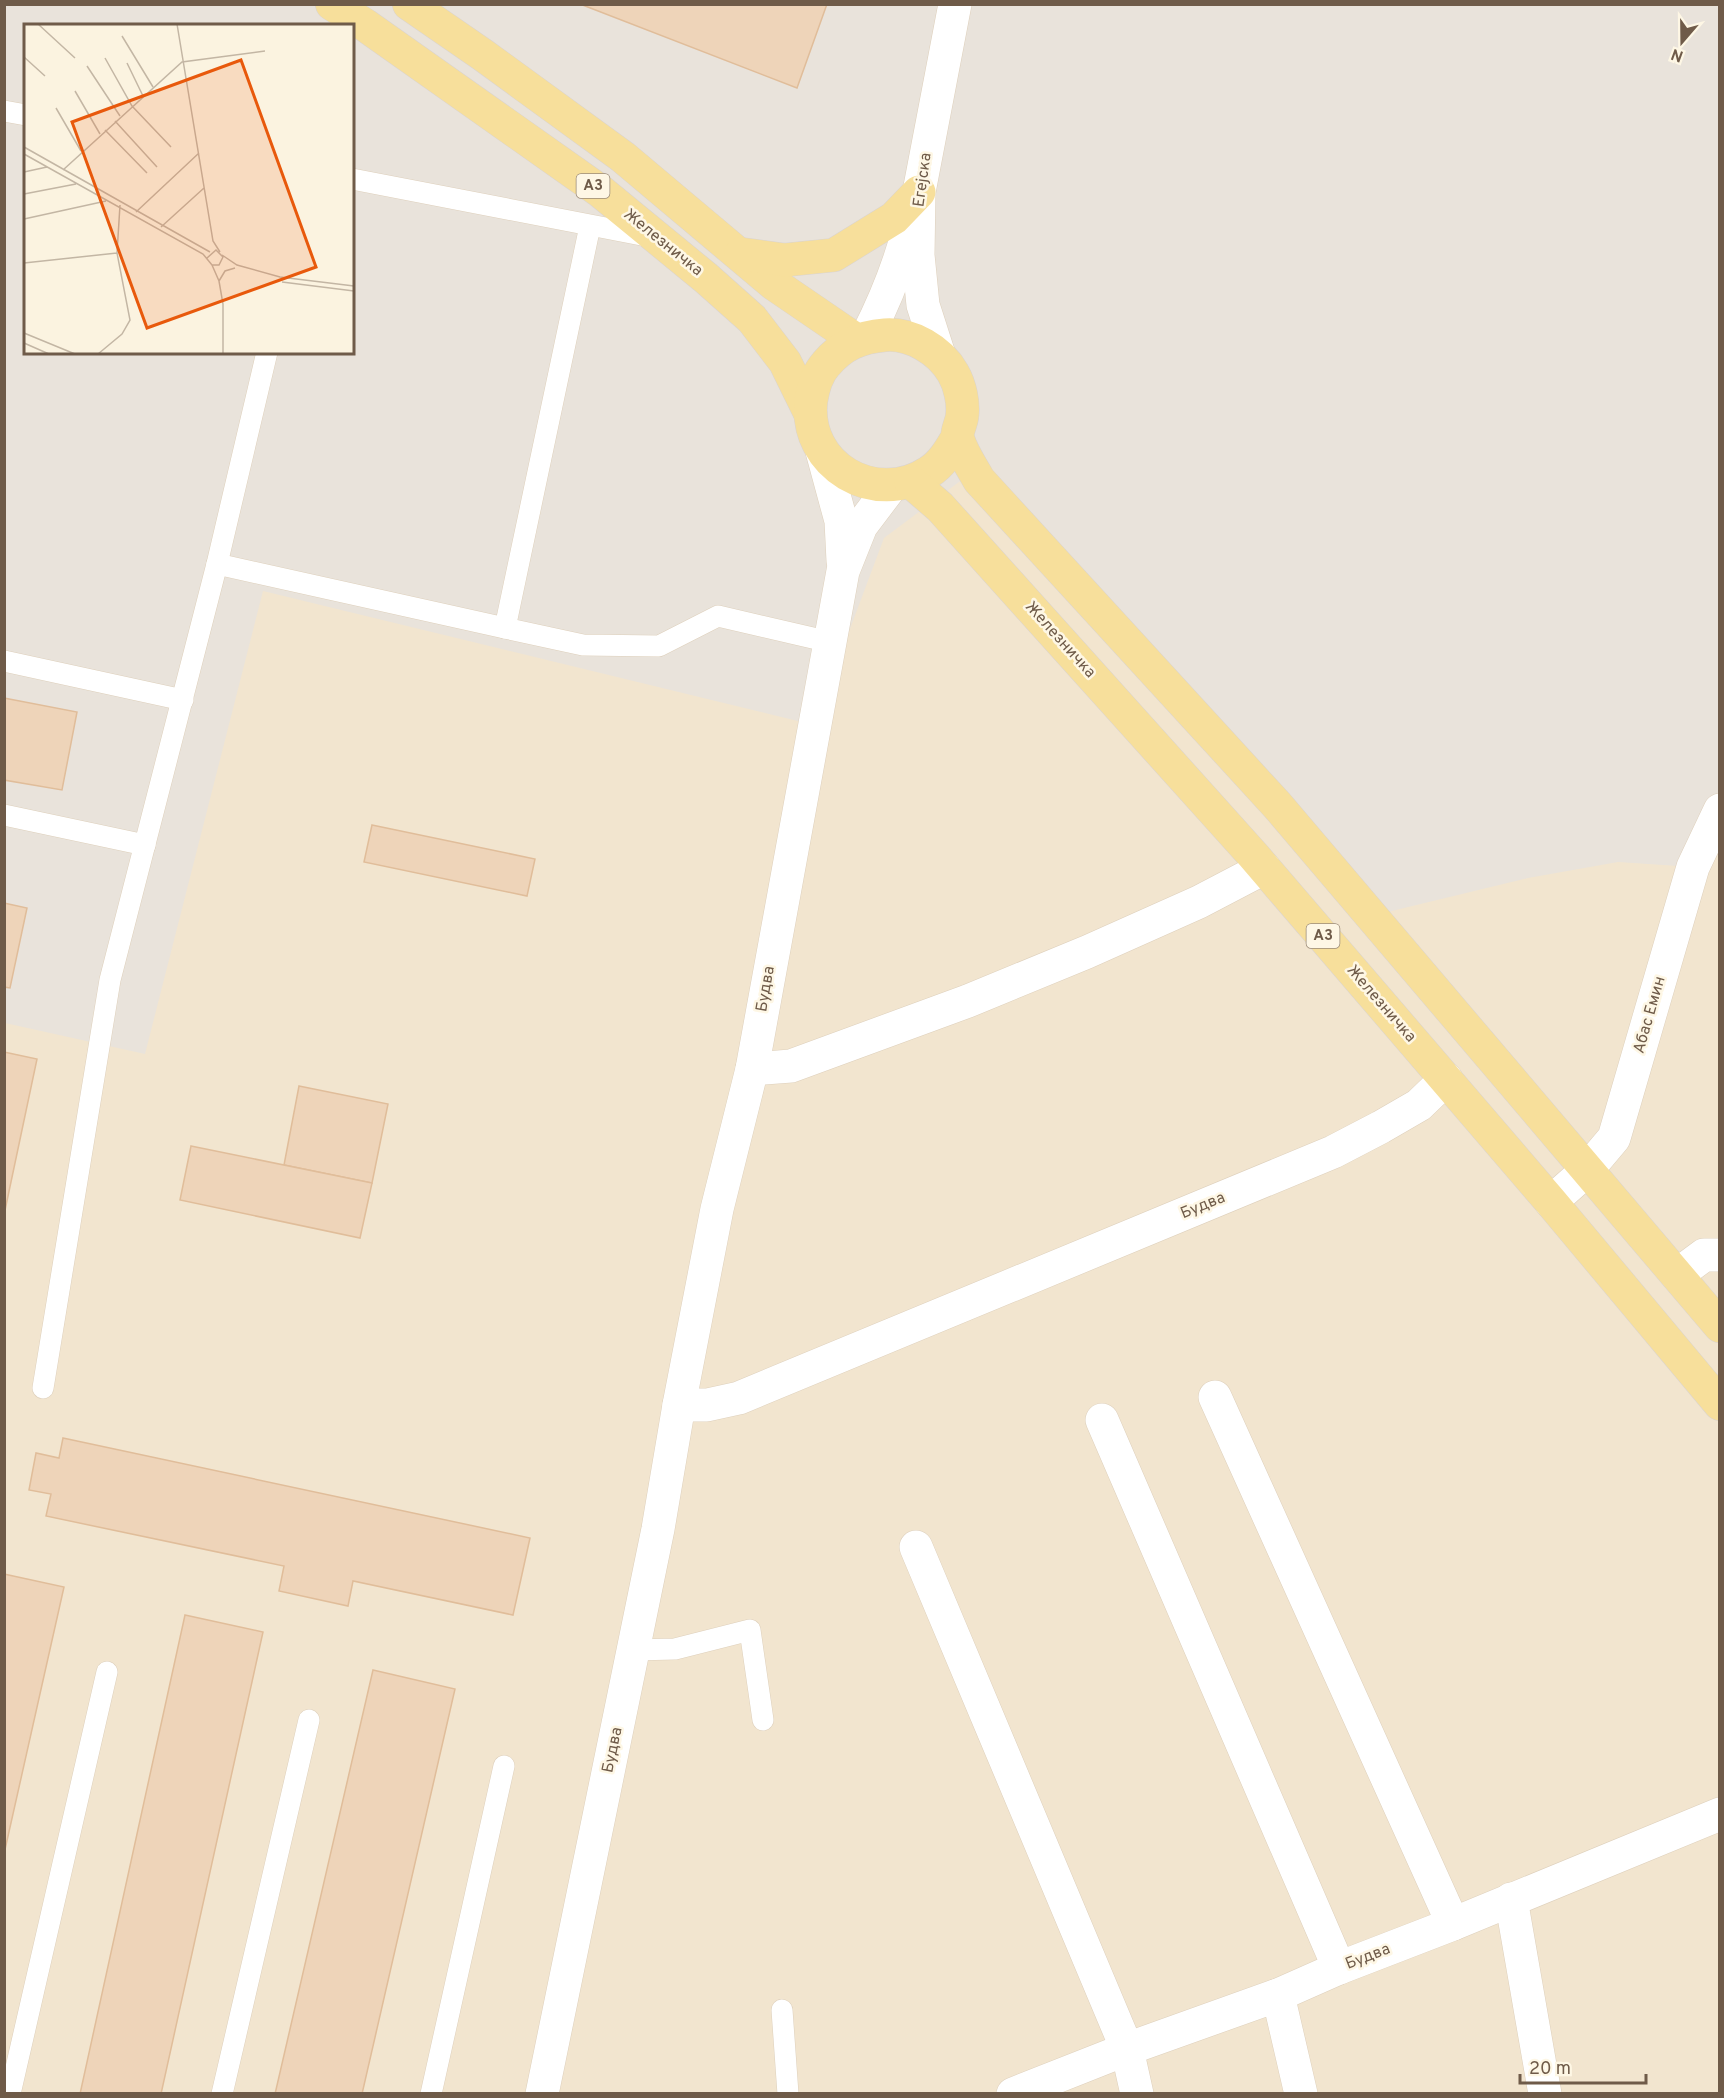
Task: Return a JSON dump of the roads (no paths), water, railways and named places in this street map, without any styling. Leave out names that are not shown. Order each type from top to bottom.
[{"type":"main road","name":"Железничка","points":[[332,4],[600,191],[659,238],[752,319],[785,362],[810,413]]},
{"type":"main road","name":"A3","points":[[409,4],[623,157],[774,284],[862,338]]},
{"type":"main road","points":[[741,254],[785,260],[834,255],[894,218],[919,192]]},
{"type":"main road","points":[[862,338],[893,334],[918,340],[939,355],[953,372],[961,394],[962,416],[957,438],[946,457],[930,472],[901,484]]},
{"type":"main road","name":"Железничка","points":[[862,338],[836,352],[821,369],[813,390],[810,413],[813,433],[822,451],[835,466],[852,478],[872,484],[901,484],[948,516],[1264,868],[1551,1202],[1719,1404]]},
{"type":"main road","points":[[957,438],[979,480],[1277,805],[1719,1326]]},
{"type":"street","name":"Егејска","points":[[939,355],[923,305],[918,255],[919,192],[955,4]]},
{"type":"street","points":[[862,338],[886,300],[919,192]]},
{"type":"street","points":[[822,451],[841,521],[843,571]]},
{"type":"street","points":[[843,571],[861,526],[901,484]]},
{"type":"street","name":"Будва","points":[[542,2094],[658,1529],[679,1405],[717,1209],[752,1069],[843,571]]},
{"type":"street","name":"Абас Емин","points":[[1551,1202],[1587,1170],[1614,1138],[1694,867],[1719,810]]},
{"type":"street","points":[[752,1069],[791,1066],[968,1001],[1179,911],[1264,868]]},
{"type":"street","name":"Будва","points":[[679,1405],[707,1405],[739,1398],[1333,1152],[1419,1104],[1446,1079]]},
{"type":"street","points":[[1677,1275],[1704,1255],[1719,1255]]},
{"type":"street","points":[[1215,1397],[1454,1924]]},
{"type":"street","points":[[1102,1420],[1339,1968]]},
{"type":"street","points":[[915,1547],[1127,2049],[1137,2094]]},
{"type":"street","name":"Будва","points":[[1013,2094],[1127,2049],[1278,1995],[1339,1968],[1454,1924],[1719,1814]]},
{"type":"street","points":[[1511,1899],[1545,2094]]},
{"type":"street","points":[[1278,1995],[1301,2094]]},
{"type":"lane","points":[[4,111],[24,115]]},
{"type":"lane","points":[[354,179],[659,238]]},
{"type":"lane","points":[[506,628],[590,226]]},
{"type":"lane","points":[[43,1388],[110,980],[183,700],[267,354]]},
{"type":"lane","points":[[217,564],[583,645],[659,646],[718,616],[830,642]]},
{"type":"lane","points":[[4,661],[183,700]]},
{"type":"lane","points":[[4,815],[145,845]]},
{"type":"lane","points":[[634,1650],[675,1649],[750,1630],[763,1720]]},
{"type":"lane","points":[[10,2094],[107,1672]]},
{"type":"lane","points":[[222,2094],[309,1720]]},
{"type":"lane","points":[[432,2094],[504,1766]]},
{"type":"lane","points":[[782,2010],[788,2094]]}]
